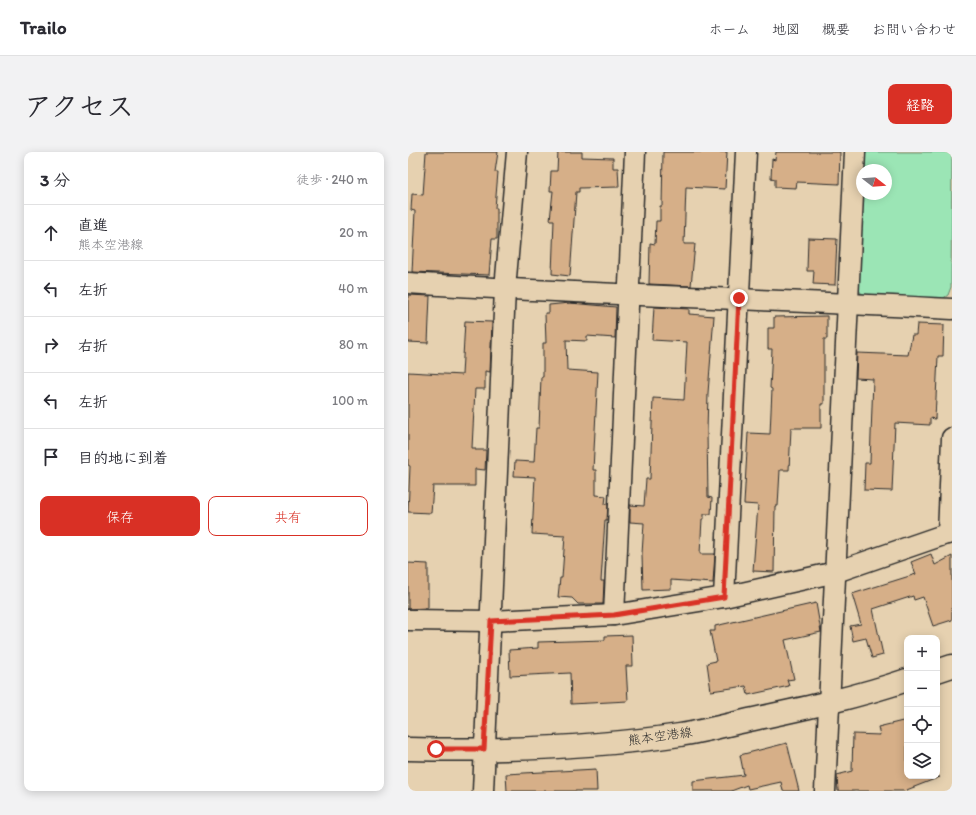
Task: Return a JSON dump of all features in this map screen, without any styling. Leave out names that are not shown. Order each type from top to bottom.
[{"type":"main road","points":[[940,670],[952,666]]},
{"type":"main road","name":"熊本空港線","points":[[408,749],[484,749],[583,745],[681,735],[830,703],[862,695],[904,681]]},
{"type":"street","points":[[483,791],[505,289],[517,152]]},
{"type":"street","points":[[614,615],[636,152]]},
{"type":"street","points":[[724,597],[746,152]]},
{"type":"street","points":[[825,791],[855,152]]},
{"type":"street","points":[[408,283],[505,289],[629,293],[952,309]]},
{"type":"street","points":[[408,620],[491,621],[614,615],[724,597],[836,572],[950,533],[952,438]]},
{"type":"green space","points":[[864,152],[952,152],[951,287],[948,295],[942,299],[867,296],[861,293],[858,288],[862,200],[892,200],[892,164],[863,164]]},
{"type":"building","points":[[426,152],[498,152],[495,172],[498,172],[495,208],[497,208],[497,239],[492,239],[489,275],[412,272],[415,211],[411,210],[412,194],[423,195]]},
{"type":"building","points":[[558,152],[582,152],[582,157],[613,158],[613,168],[618,168],[619,187],[579,188],[579,192],[576,192],[570,276],[552,274],[554,220],[550,220],[553,191],[550,191],[551,171],[557,171]]},
{"type":"building","points":[[663,152],[727,152],[725,189],[686,187],[684,244],[695,244],[691,286],[649,284],[650,243],[655,244],[656,221],[660,221],[660,206],[662,206]]},
{"type":"building","points":[[776,152],[840,152],[839,184],[797,182],[796,188],[775,187],[775,179],[771,178],[772,159],[775,160]]},
{"type":"building","points":[[808,238],[837,239],[835,285],[813,284],[814,271],[807,271]]},
{"type":"building","points":[[408,295],[430,296],[428,343],[408,342]]},
{"type":"building","points":[[570,303],[616,307],[615,338],[587,336],[587,341],[566,340],[567,370],[598,372],[593,470],[596,470],[596,495],[606,496],[605,504],[608,504],[607,520],[605,520],[601,581],[604,581],[603,604],[578,604],[572,598],[558,597],[560,578],[562,578],[565,536],[532,534],[535,477],[514,476],[515,461],[534,462],[536,428],[539,428],[541,377],[543,377],[543,343],[546,343],[545,313],[549,313],[549,305]]},
{"type":"building","points":[[654,307],[689,309],[689,314],[714,316],[708,393],[707,432],[708,497],[712,498],[711,514],[704,514],[704,519],[702,519],[700,554],[715,554],[713,583],[671,580],[671,589],[643,590],[642,554],[644,523],[630,522],[630,505],[644,506],[646,479],[650,479],[653,398],[684,400],[687,342],[652,340]]},
{"type":"building","points":[[827,316],[827,339],[824,339],[824,404],[821,404],[821,428],[791,428],[789,470],[780,470],[778,506],[775,506],[774,572],[753,571],[758,505],[744,504],[748,433],[770,434],[772,349],[768,349],[768,328],[774,328],[774,317]]},
{"type":"building","points":[[465,321],[492,322],[490,372],[485,371],[485,389],[475,389],[472,448],[475,448],[475,450],[486,450],[485,470],[475,469],[475,486],[433,486],[431,513],[408,512],[410,466],[408,465],[408,372],[462,375]]},
{"type":"building","points":[[917,324],[944,325],[943,356],[938,356],[935,419],[930,418],[930,425],[895,423],[892,491],[864,490],[865,463],[870,463],[873,379],[856,378],[857,353],[908,355],[912,335],[916,335]]},
{"type":"building","points":[[931,554],[935,565],[952,556],[952,620],[933,626],[923,597],[914,600],[913,596],[873,609],[883,655],[872,658],[866,638],[853,641],[850,626],[861,624],[852,594],[916,574],[911,562]]},
{"type":"building","points":[[408,563],[428,564],[428,608],[408,609]]},
{"type":"building","points":[[816,603],[821,632],[785,640],[794,679],[787,680],[789,686],[748,695],[746,686],[711,691],[707,663],[716,661],[710,631],[715,631],[715,626]]},
{"type":"building","points":[[632,635],[633,666],[626,666],[628,701],[571,704],[570,673],[510,676],[509,650],[538,648],[538,642],[605,640],[605,636]]},
{"type":"building","points":[[904,721],[904,779],[935,779],[904,791],[838,791],[837,775],[852,771],[853,734],[880,735],[878,727]]},
{"type":"building","points":[[787,743],[799,791],[783,791],[781,782],[748,789],[747,785],[731,791],[693,791],[693,781],[744,775],[740,755]]},
{"type":"building","points":[[596,769],[597,791],[507,791],[506,774]]},
{"type":"route","points":[[436,749],[484,749],[491,621],[614,615],[724,597],[739,298]]}]
